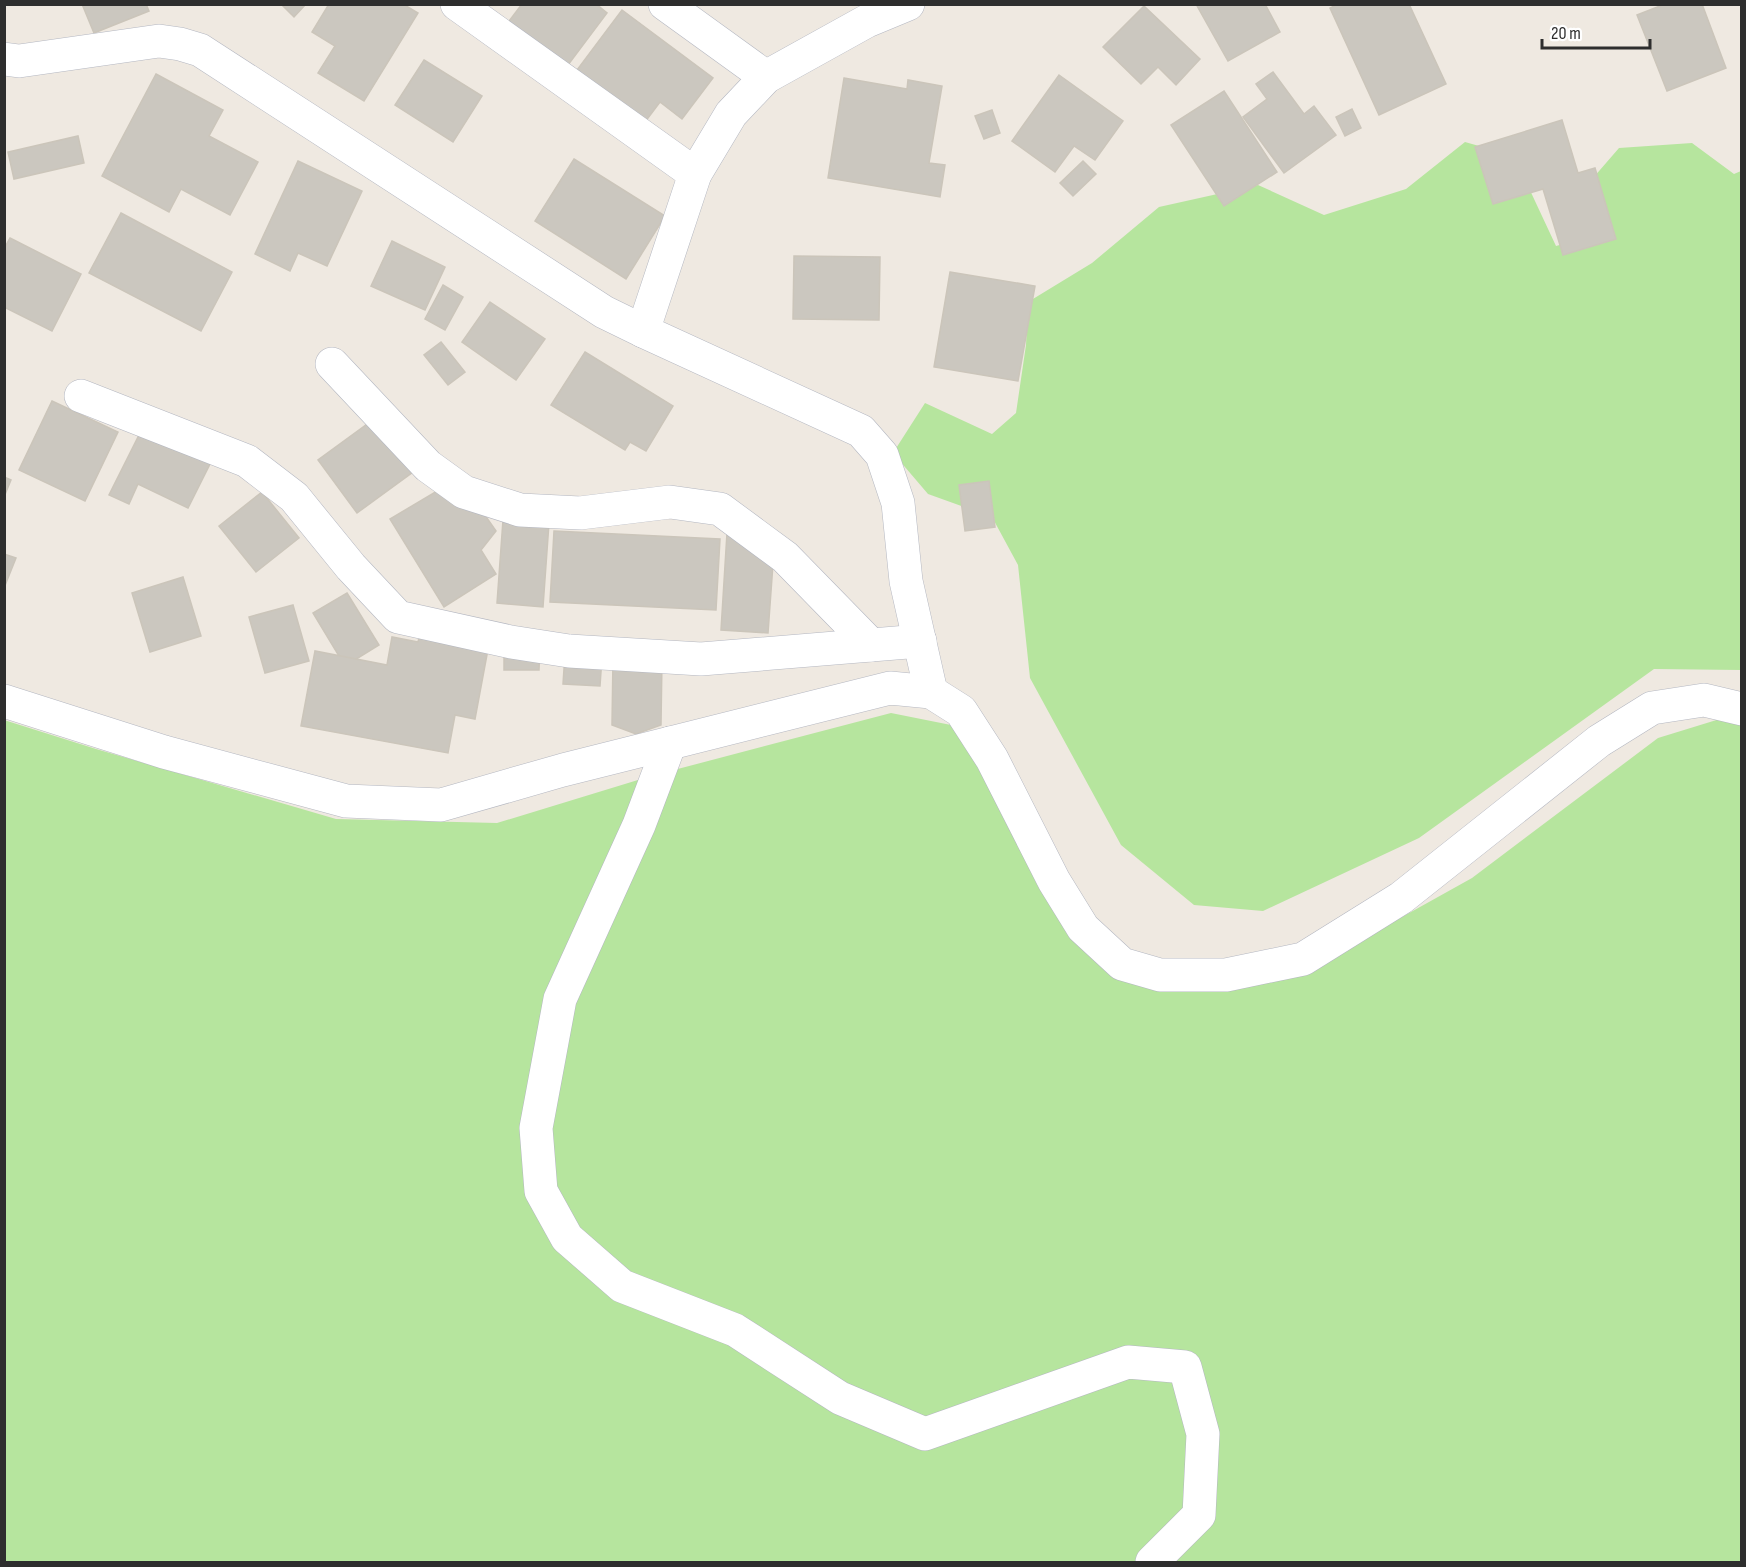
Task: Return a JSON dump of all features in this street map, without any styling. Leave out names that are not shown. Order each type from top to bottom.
[{"type":"street","points":[[457,4],[695,174]]},
{"type":"street","points":[[665,4],[766,77]]},
{"type":"street","points":[[642,331],[695,174],[731,114],[766,77],[867,21],[908,4]]},
{"type":"street","points":[[4,59],[19,61],[159,41],[200,50],[604,312],[861,431],[882,455],[898,503],[906,581],[931,692]]},
{"type":"street","points":[[332,364],[428,466],[464,492],[520,510],[580,513],[670,502],[720,508],[785,557],[871,645]]},
{"type":"street","points":[[81,396],[247,461],[294,497],[351,567],[398,617],[511,642],[568,651],[701,659],[920,641]]},
{"type":"street","points":[[4,701],[164,752],[346,801],[441,805],[563,770],[890,688],[931,692],[961,711],[992,759],[1054,881],[1083,928],[1122,964],[1160,975],[1226,975],[1303,959],[1401,898],[1599,741],[1652,708],[1704,700],[1742,709]]},
{"type":"street","points":[[670,743],[639,825],[560,999],[536,1128],[542,1191],[567,1239],[622,1286],[735,1330],[840,1398],[925,1434],[1128,1362],[1185,1367],[1203,1434],[1199,1515],[1152,1563]]},
{"type":"green space","points":[[1465,142],[1514,156],[1556,246],[1612,230],[1593,178],[1619,148],[1692,143],[1734,174],[1741,171],[1741,670],[1654,669],[1419,838],[1263,911],[1194,905],[1121,845],[1030,678],[1018,565],[992,517],[928,494],[893,453],[925,403],[992,434],[1016,413],[1026,345],[1028,302],[1092,263],[1159,207],[1258,185],[1324,215],[1406,189]]},
{"type":"green space","points":[[891,713],[976,730],[1120,955],[1154,973],[1350,946],[1472,878],[1658,738],[1723,718],[1741,722],[1741,1562],[5,1562],[4,720],[336,819],[497,823],[651,776]]},
{"type":"building","points":[[82,4],[146,4],[149,11],[94,33]]},
{"type":"building","points":[[281,4],[306,4],[294,17]]},
{"type":"building","points":[[329,4],[403,4],[418,13],[364,101],[318,73],[335,46],[312,32]]},
{"type":"building","points":[[522,4],[596,4],[607,13],[565,69],[506,25]]},
{"type":"building","points":[[1196,4],[1265,4],[1280,32],[1228,61]]},
{"type":"building","points":[[1338,4],[1409,4],[1446,84],[1379,115],[1330,8]]},
{"type":"building","points":[[1665,4],[1702,4],[1726,68],[1667,91],[1637,15]]},
{"type":"building","points":[[1144,6],[1200,59],[1176,85],[1158,67],[1141,84],[1103,47]]},
{"type":"building","points":[[622,10],[713,78],[682,119],[660,102],[639,130],[571,78]]},
{"type":"building","points":[[424,60],[482,96],[453,142],[395,105]]},
{"type":"building","points":[[1273,72],[1304,114],[1314,106],[1336,135],[1284,173],[1243,117],[1267,99],[1256,84]]},
{"type":"building","points":[[156,74],[223,110],[209,136],[258,162],[230,215],[181,189],[169,212],[102,176]]},
{"type":"building","points":[[1059,75],[1123,121],[1095,160],[1074,146],[1055,172],[1012,141]]},
{"type":"building","points":[[844,78],[907,89],[908,80],[942,86],[929,163],[945,165],[940,197],[828,178]]},
{"type":"building","points":[[1224,91],[1277,172],[1224,206],[1171,125]]},
{"type":"building","points":[[1352,109],[1361,128],[1345,136],[1336,117]]},
{"type":"building","points":[[992,110],[1000,133],[984,139],[975,116]]},
{"type":"building","points":[[1562,120],[1578,173],[1595,168],[1616,239],[1563,255],[1543,189],[1493,204],[1475,147]]},
{"type":"building","points":[[78,136],[84,163],[14,179],[8,152]]},
{"type":"building","points":[[574,159],[665,216],[626,279],[535,221]]},
{"type":"building","points":[[298,161],[362,191],[327,266],[298,253],[290,271],[255,254]]},
{"type":"building","points":[[1083,161],[1096,174],[1073,196],[1060,183]]},
{"type":"building","points":[[121,213],[232,272],[201,331],[89,273]]},
{"type":"building","points":[[10,238],[81,274],[52,331],[4,307],[4,249]]},
{"type":"building","points":[[392,241],[445,267],[425,310],[371,286]]},
{"type":"building","points":[[794,256],[880,257],[879,320],[793,319]]},
{"type":"building","points":[[950,272],[1035,286],[1018,381],[934,367]]},
{"type":"building","points":[[443,285],[463,297],[445,330],[425,319]]},
{"type":"building","points":[[490,302],[545,339],[516,380],[462,342]]},
{"type":"building","points":[[441,342],[465,372],[448,385],[424,355]]},
{"type":"building","points":[[585,352],[673,406],[646,451],[630,442],[625,450],[551,405]]},
{"type":"building","points":[[52,401],[118,432],[85,501],[19,470]]},
{"type":"building","points":[[385,411],[424,464],[357,513],[318,460]]},
{"type":"building","points":[[143,427],[212,460],[188,508],[138,484],[129,504],[109,495]]},
{"type":"building","points":[[4,477],[11,480],[4,497]]},
{"type":"building","points":[[459,478],[496,531],[481,550],[496,574],[444,607],[390,519]]},
{"type":"building","points":[[989,481],[995,527],[965,531],[959,485]]},
{"type":"building","points":[[262,492],[299,538],[256,572],[219,526]]},
{"type":"building","points":[[503,520],[549,523],[543,607],[497,603]]},
{"type":"building","points":[[554,531],[720,539],[716,610],[550,602]]},
{"type":"building","points":[[727,533],[775,536],[768,633],[721,630]]},
{"type":"building","points":[[4,554],[16,558],[4,588]]},
{"type":"building","points":[[183,577],[201,636],[150,652],[132,593]]},
{"type":"building","points":[[347,593],[379,645],[345,666],[313,613]]},
{"type":"building","points":[[293,605],[309,661],[265,673],[249,617]]},
{"type":"building","points":[[423,621],[491,633],[475,719],[455,715],[448,753],[301,726],[315,651],[387,665],[392,637],[418,642]]},
{"type":"building","points":[[504,644],[540,644],[539,670],[504,670]]},
{"type":"building","points":[[565,654],[602,657],[600,686],[563,684]]},
{"type":"building","points":[[613,659],[662,660],[661,725],[636,734],[612,725]]}]
